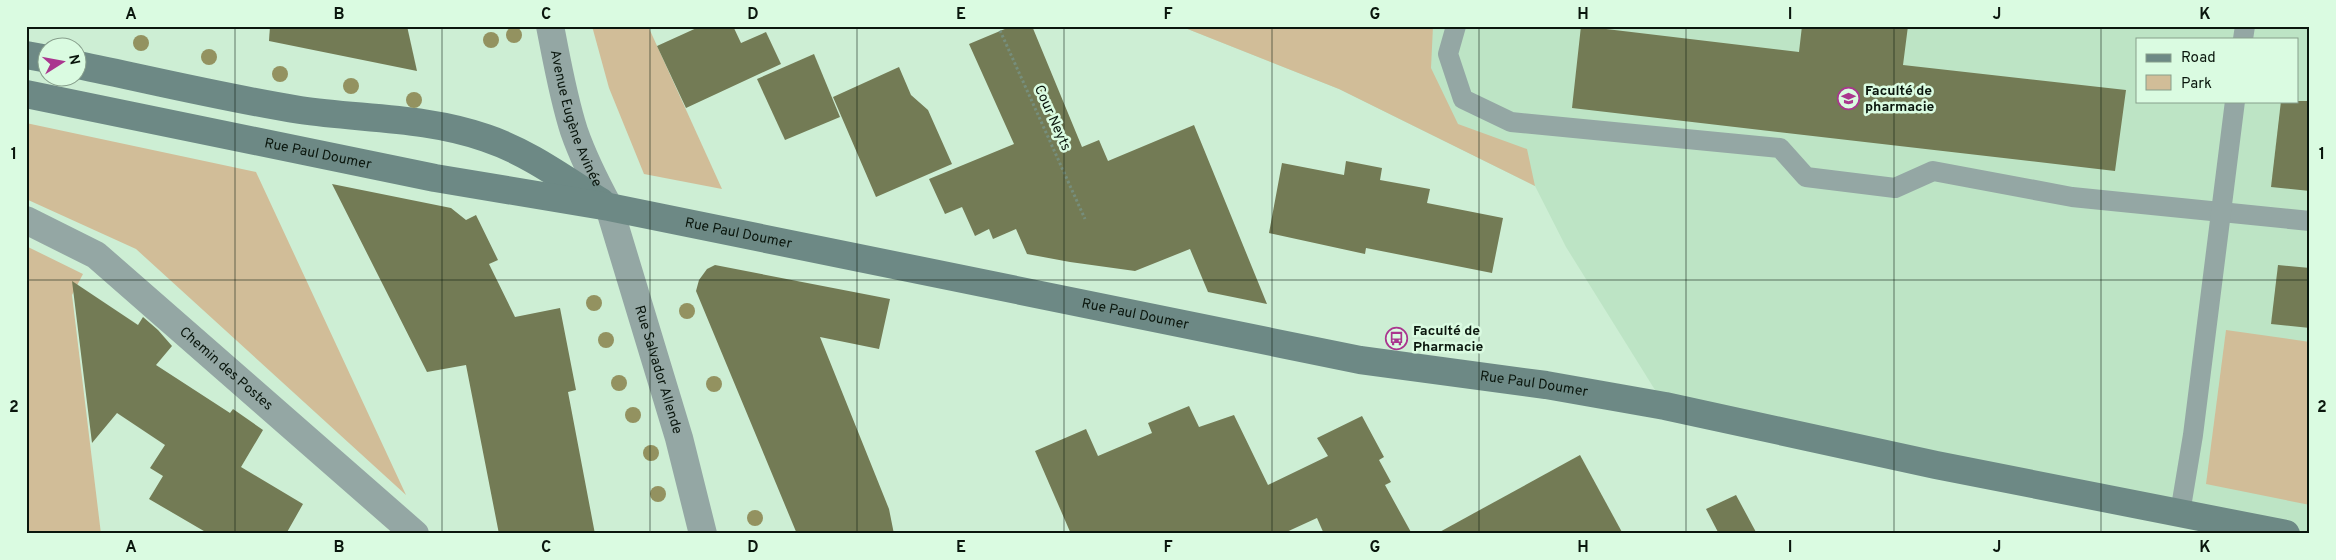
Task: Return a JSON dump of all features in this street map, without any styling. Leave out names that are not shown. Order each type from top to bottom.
[{"type":"main road","name":"Rue Paul Doumer","points":[[88,67],[298,109],[428,124],[461,130],[487,138],[537,161],[609,207]]},
{"type":"main road","name":"Rue Paul Doumer","points":[[26,94],[441,180],[609,207],[1360,360],[1546,385],[1665,406],[1936,465],[2180,513],[2220,528],[2286,534]]},
{"type":"street","name":"Avenue Eugène Avinée","points":[[550,26],[567,108],[574,132],[609,207]]},
{"type":"street","name":"Rue Salvador Allende","points":[[609,207],[679,438],[703,534]]},
{"type":"street","name":"Chemin des Postes","points":[[26,220],[96,255],[415,534]]},
{"type":"lane","points":[[1456,26],[1448,54],[1464,99],[1511,122],[1780,148],[1806,177],[1895,188],[1933,171],[2072,197],[2310,221]]},
{"type":"lane","points":[[2180,513],[2193,435],[2235,102]]},
{"type":"path","name":"Cour Neyts","points":[[998,26],[1085,220]]},
{"type":"shaded area","points":[[1180,26],[2310,26],[2310,534],[2286,534],[1665,406],[1566,247],[1535,186],[1339,89]]},
{"type":"green space","points":[[592,26],[648,26],[722,189],[644,174],[609,88]]},
{"type":"green space","points":[[1180,26],[1433,26],[1431,68],[1458,124],[1527,149],[1535,186],[1339,89]]},
{"type":"green space","points":[[26,123],[256,172],[406,495],[136,249],[26,199]]},
{"type":"green space","points":[[26,246],[83,274],[72,295],[101,534],[26,534]]},
{"type":"green space","points":[[2226,330],[2310,342],[2310,505],[2206,484]]},
{"type":"building","points":[[270,26],[407,26],[417,71],[269,41]]},
{"type":"building","points":[[701,26],[733,26],[741,43],[766,32],[781,64],[686,108],[657,46]]},
{"type":"building","points":[[1012,26],[1032,26],[1082,147],[1099,140],[1108,161],[1194,125],[1267,304],[1208,292],[1190,249],[1135,271],[1070,262],[1027,254],[1016,229],[993,239],[989,229],[975,236],[962,207],[945,214],[929,179],[1014,144],[969,44]]},
{"type":"building","name":"Faculté de pharmacie","points":[[1581,26],[1799,52],[1802,26],[1908,26],[1903,65],[2126,90],[2115,171],[1572,108]]},
{"type":"building","points":[[814,54],[840,117],[785,140],[757,79]]},
{"type":"building","points":[[899,67],[911,95],[928,110],[952,164],[876,197],[833,97]]},
{"type":"building","points":[[2310,101],[2310,191],[2271,187],[2281,102]]},
{"type":"building","points":[[1346,161],[1382,168],[1380,180],[1430,189],[1427,203],[1503,218],[1492,273],[1366,248],[1365,254],[1269,233],[1282,163],[1344,175]]},
{"type":"building","points":[[332,184],[451,208],[466,220],[476,215],[498,260],[489,264],[515,317],[560,308],[576,390],[568,392],[595,534],[499,534],[466,365],[427,372]]},
{"type":"building","points":[[715,265],[890,299],[879,349],[820,337],[889,509],[894,534],[797,534],[696,291],[699,280],[707,269]]},
{"type":"building","points":[[2278,265],[2310,268],[2310,328],[2271,324]]},
{"type":"building","points":[[72,281],[138,325],[143,317],[172,346],[156,365],[230,413],[233,409],[263,430],[241,467],[303,504],[286,534],[209,534],[149,499],[163,476],[150,468],[165,445],[117,413],[92,443]]},
{"type":"building","points":[[1189,406],[1199,427],[1234,415],[1268,485],[1328,456],[1317,438],[1362,416],[1384,457],[1379,460],[1391,482],[1385,485],[1412,534],[1324,534],[1317,518],[1282,534],[1071,534],[1035,451],[1086,429],[1098,456],[1152,433],[1148,423]]},
{"type":"building","points":[[1580,455],[1623,534],[1436,534]]},
{"type":"building","points":[[1736,495],[1757,534],[1719,534],[1706,509]]},
{"type":"place","name":"Faculté de pharmacie","points":[[1849,99]]},
{"type":"place","name":"Faculté de Pharmacie","points":[[1397,339]]}]
